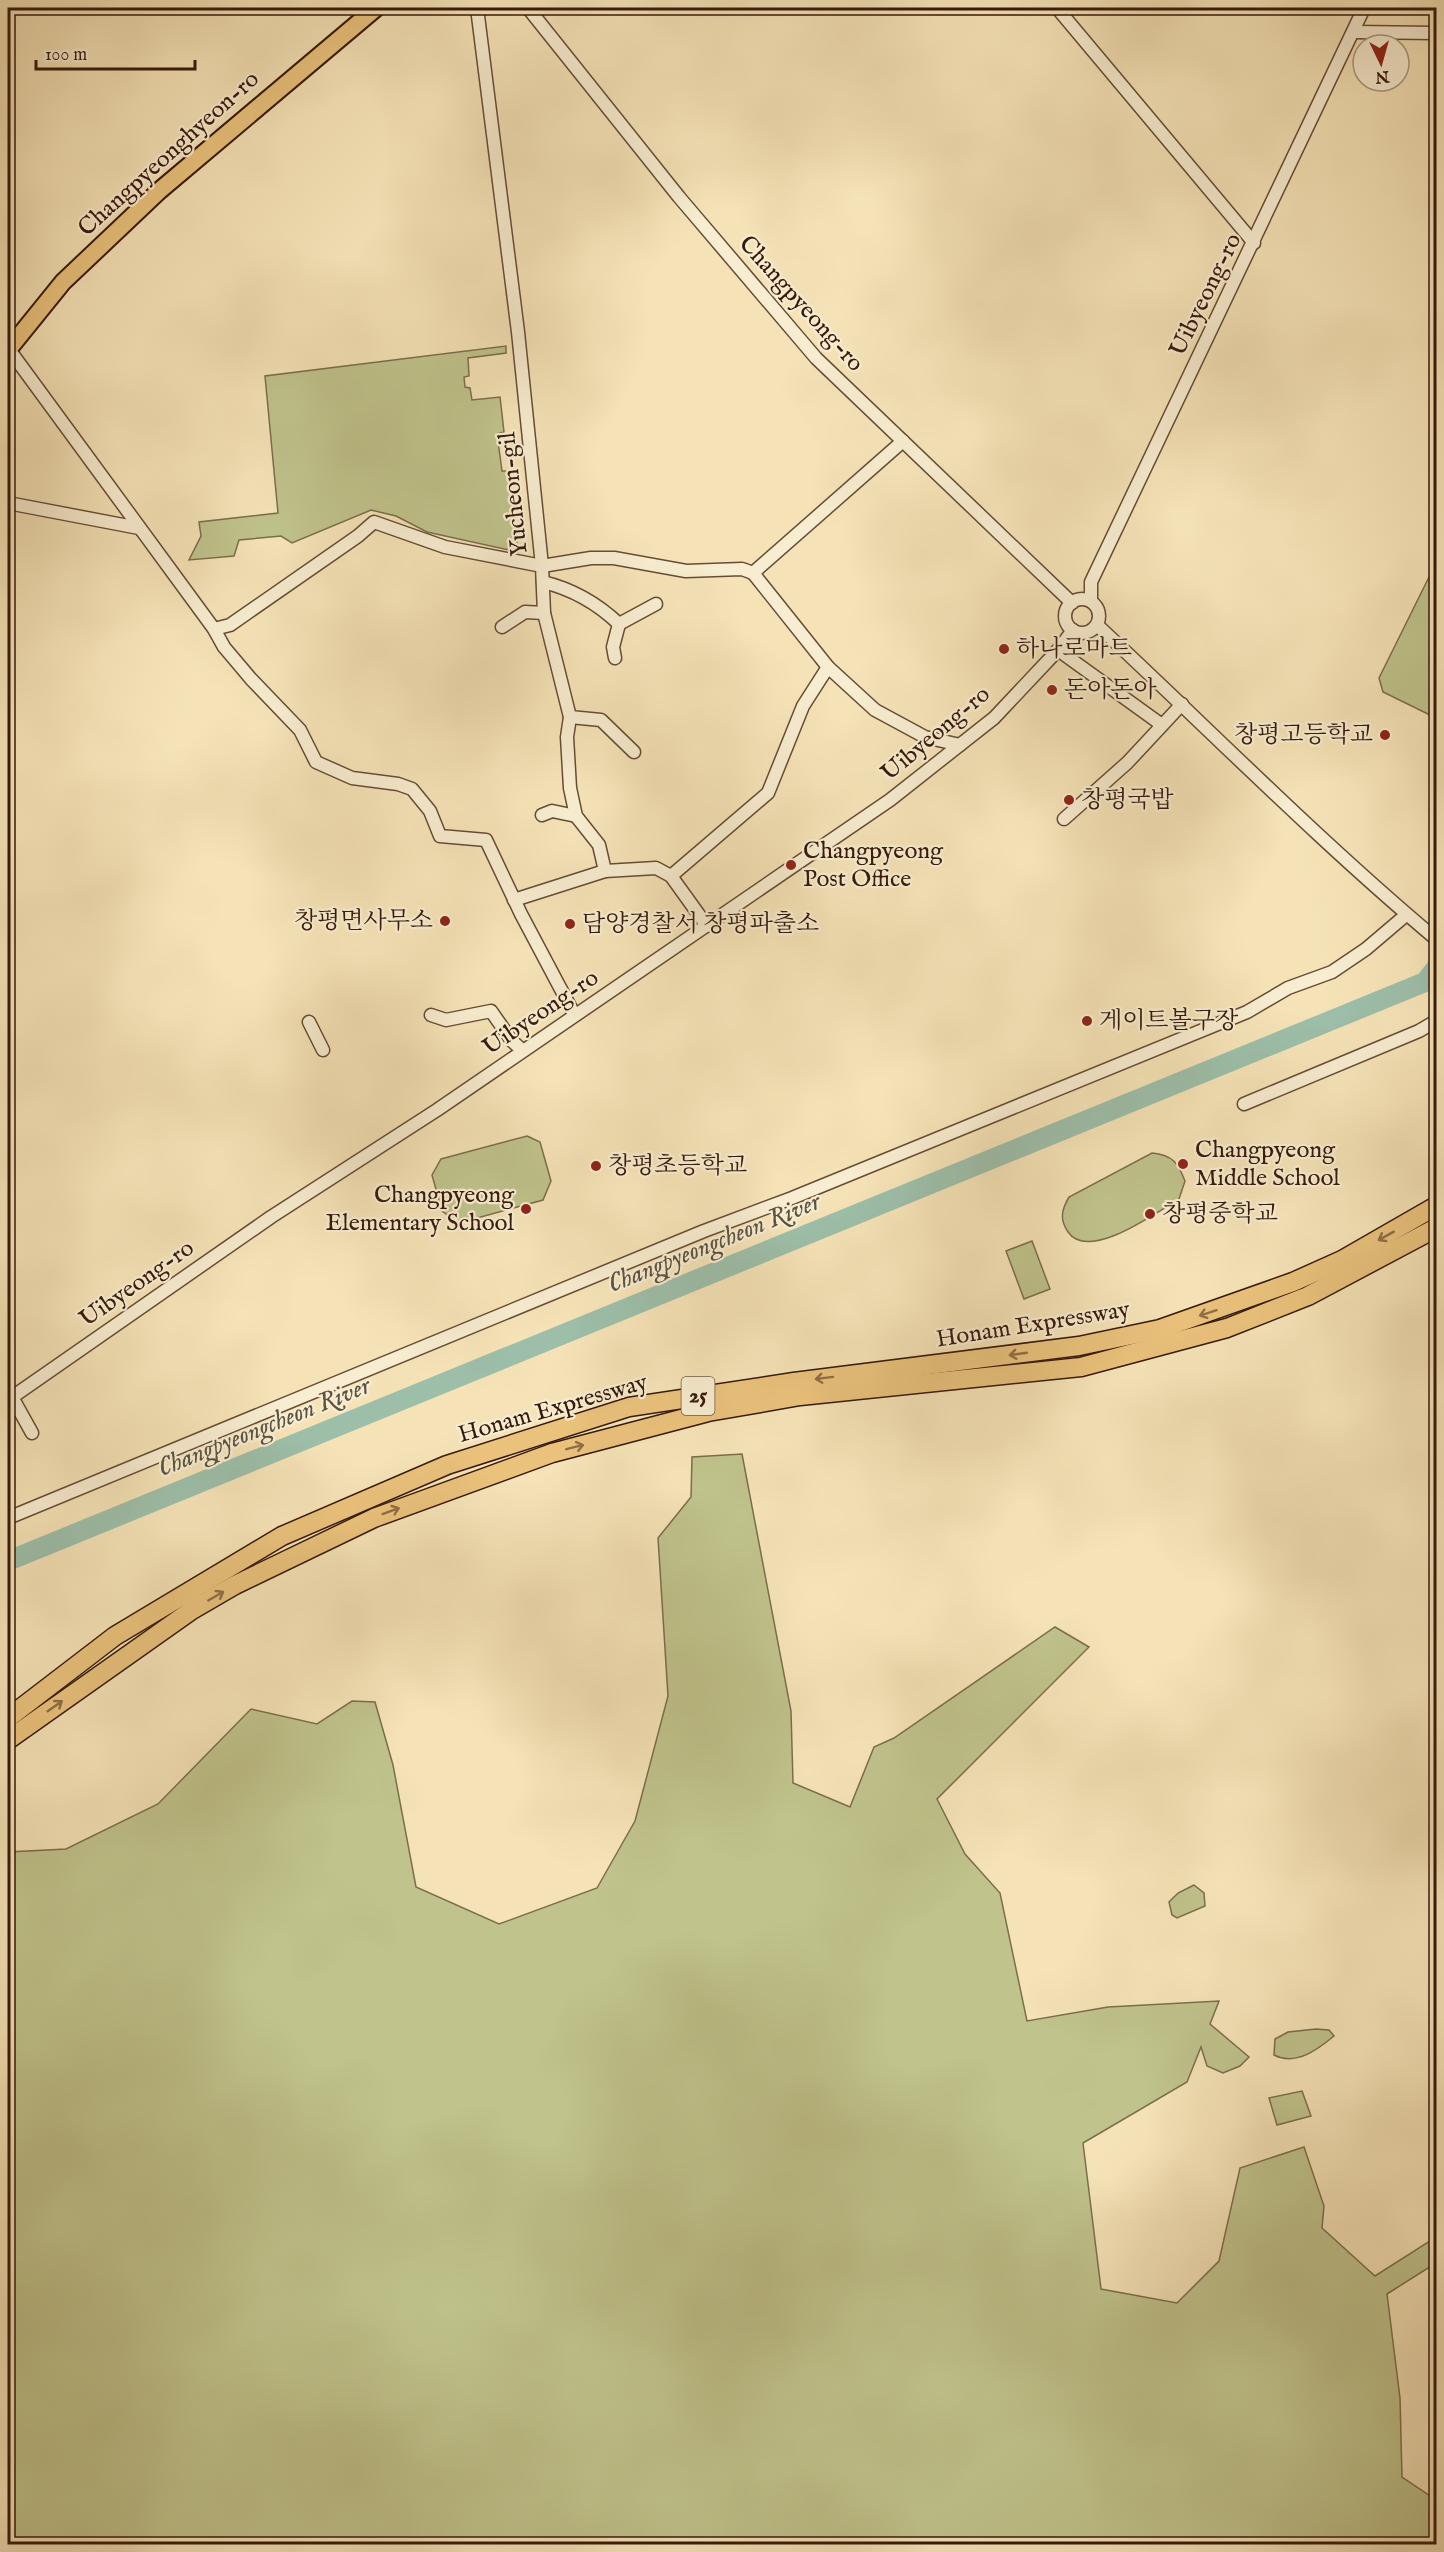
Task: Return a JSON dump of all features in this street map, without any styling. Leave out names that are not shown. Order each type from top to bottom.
[{"type":"highway","name":"Honam Expressway","points":[[8,1718],[115,1636],[282,1536],[447,1465],[629,1407],[794,1382],[1079,1346],[1160,1329],[1293,1282],[1342,1260],[1437,1206]]},
{"type":"highway","name":"Honam Expressway","points":[[8,1740],[192,1610],[235,1585],[375,1518],[552,1452],[708,1412],[800,1396],[1081,1367],[1247,1320],[1308,1296],[1437,1228]]},
{"type":"main road","name":"Changpyeonghyeon-ro","points":[[8,349],[63,282],[159,191],[376,8]]},
{"type":"street","name":"Yucheon-gil","points":[[477,8],[518,332],[542,566],[591,558],[614,558],[686,571],[742,569],[753,573]]},
{"type":"street","name":"Changpyeong-ro","points":[[528,8],[679,197],[816,358],[1072,603]]},
{"type":"street","points":[[1057,8],[1254,243]]},
{"type":"street","name":"Uibyeong-ro","points":[[1091,602],[1091,582],[1364,8]]},
{"type":"street","points":[[1354,32],[1437,33]]},
{"type":"street","points":[[8,349],[237,663],[300,730],[316,762],[352,778],[390,782],[412,789],[430,811],[440,836],[486,840],[514,900],[574,1014]]},
{"type":"street","points":[[903,441],[753,573],[828,667],[875,710],[925,737],[960,745]]},
{"type":"street","points":[[8,503],[139,528]]},
{"type":"street","points":[[214,629],[230,625],[358,536],[374,522],[445,547],[542,566],[544,613],[570,717],[567,738],[570,788],[576,816],[599,845],[605,871]]},
{"type":"street","points":[[543,582],[560,586],[593,603],[619,624]]},
{"type":"street","points":[[1080,600],[1091,602],[1098,610],[1097,625],[1087,633],[1073,630],[1066,620],[1067,609],[1072,603],[1080,600]]},
{"type":"street","points":[[615,658],[613,647],[619,624],[656,604]]},
{"type":"street","points":[[502,627],[525,612],[544,613]]},
{"type":"street","points":[[1097,625],[1293,812],[1410,918],[1437,939]]},
{"type":"street","name":"Uibyeong-ro","points":[[9,1400],[271,1217],[437,1110],[574,1014],[890,800],[994,718],[1059,650],[1073,630]]},
{"type":"street","points":[[1059,650],[1162,725]]},
{"type":"street","points":[[671,876],[768,793],[803,706],[828,667]]},
{"type":"street","points":[[1064,819],[1127,763],[1182,704]]},
{"type":"street","points":[[570,717],[601,720],[634,752]]},
{"type":"street","points":[[542,815],[552,811],[576,816]]},
{"type":"street","points":[[514,900],[605,871],[656,867],[671,876],[707,926]]},
{"type":"street","points":[[8,1518],[704,1231],[792,1198],[1247,1012],[1288,988],[1332,972],[1410,918]]},
{"type":"street","points":[[431,1015],[446,1020],[491,1011],[512,1041],[522,1050]]},
{"type":"street","points":[[1245,1104],[1437,1021]]},
{"type":"street","points":[[309,1022],[323,1050]]},
{"type":"street","points":[[9,1400],[32,1433]]},
{"type":"green space","points":[[506,346],[506,353],[468,358],[469,376],[464,377],[465,387],[470,388],[472,400],[500,397],[504,432],[497,434],[502,471],[508,471],[518,552],[427,532],[396,516],[371,510],[292,543],[281,536],[239,540],[234,556],[189,560],[201,536],[199,522],[278,513],[265,376]]},
{"type":"green space","points":[[1436,571],[1436,718],[1383,692],[1379,678],[1431,573]]},
{"type":"green space","points":[[527,1136],[540,1142],[551,1181],[543,1200],[459,1223],[442,1211],[432,1175],[441,1159]]},
{"type":"green space","points":[[1152,1153],[1170,1158],[1180,1169],[1185,1181],[1179,1199],[1139,1224],[1106,1238],[1091,1241],[1078,1240],[1068,1232],[1063,1223],[1062,1214],[1069,1197]]},
{"type":"green space","points":[[1032,1241],[1050,1289],[1024,1299],[1006,1251]]},
{"type":"green space","points":[[742,1454],[791,1711],[793,1783],[850,1807],[874,1747],[894,1738],[1055,1627],[1089,1647],[937,1799],[965,1854],[1000,1893],[1027,2021],[1108,2007],[1219,2001],[1210,2024],[1249,2057],[1240,2066],[1223,2073],[1207,2066],[1201,2047],[1187,2082],[1083,2143],[1101,2289],[1177,2303],[1219,2261],[1240,2168],[1304,2147],[1324,2206],[1322,2228],[1375,2276],[1436,2237],[1436,2263],[1387,2294],[1400,2398],[1402,2477],[1436,2500],[1436,2542],[1423,2544],[8,2544],[8,1852],[66,1849],[158,1804],[251,1709],[317,1724],[352,1701],[375,1702],[393,1765],[416,1887],[499,1924],[597,1888],[635,1821],[668,1696],[658,1538],[691,1497],[692,1457]]},
{"type":"green space","points":[[1194,1885],[1204,1893],[1205,1906],[1177,1918],[1172,1915],[1169,1902],[1178,1893]]},
{"type":"green space","points":[[1329,2030],[1334,2036],[1313,2051],[1298,2058],[1282,2058],[1274,2055],[1275,2039],[1288,2032]]},
{"type":"green space","points":[[1302,2091],[1311,2116],[1277,2125],[1269,2098]]},
{"type":"waterway","name":"Changpyeongcheon River","points":[[8,1561],[1425,982],[1436,968]]},
{"type":"place","name":"하나로마트","points":[[1004,649]]},
{"type":"place","name":"돈아돈아","points":[[1052,690]]},
{"type":"place","name":"창평고등학교","points":[[1385,735]]},
{"type":"place","name":"창평국밥","points":[[1069,800]]},
{"type":"place","name":"Changpyeong Post Office","points":[[791,865]]},
{"type":"place","name":"창평면사무소","points":[[445,921]]},
{"type":"place","name":"담양경찰서 창평파출소","points":[[570,924]]},
{"type":"place","name":"게이트볼구장","points":[[1087,1021]]},
{"type":"place","name":"Changpyeong Middle School","points":[[1183,1164]]},
{"type":"place","name":"창평초등학교","points":[[596,1166]]},
{"type":"place","name":"Changpyeong Elementary School","points":[[526,1209]]},
{"type":"place","name":"창평중학교","points":[[1150,1214]]}]
